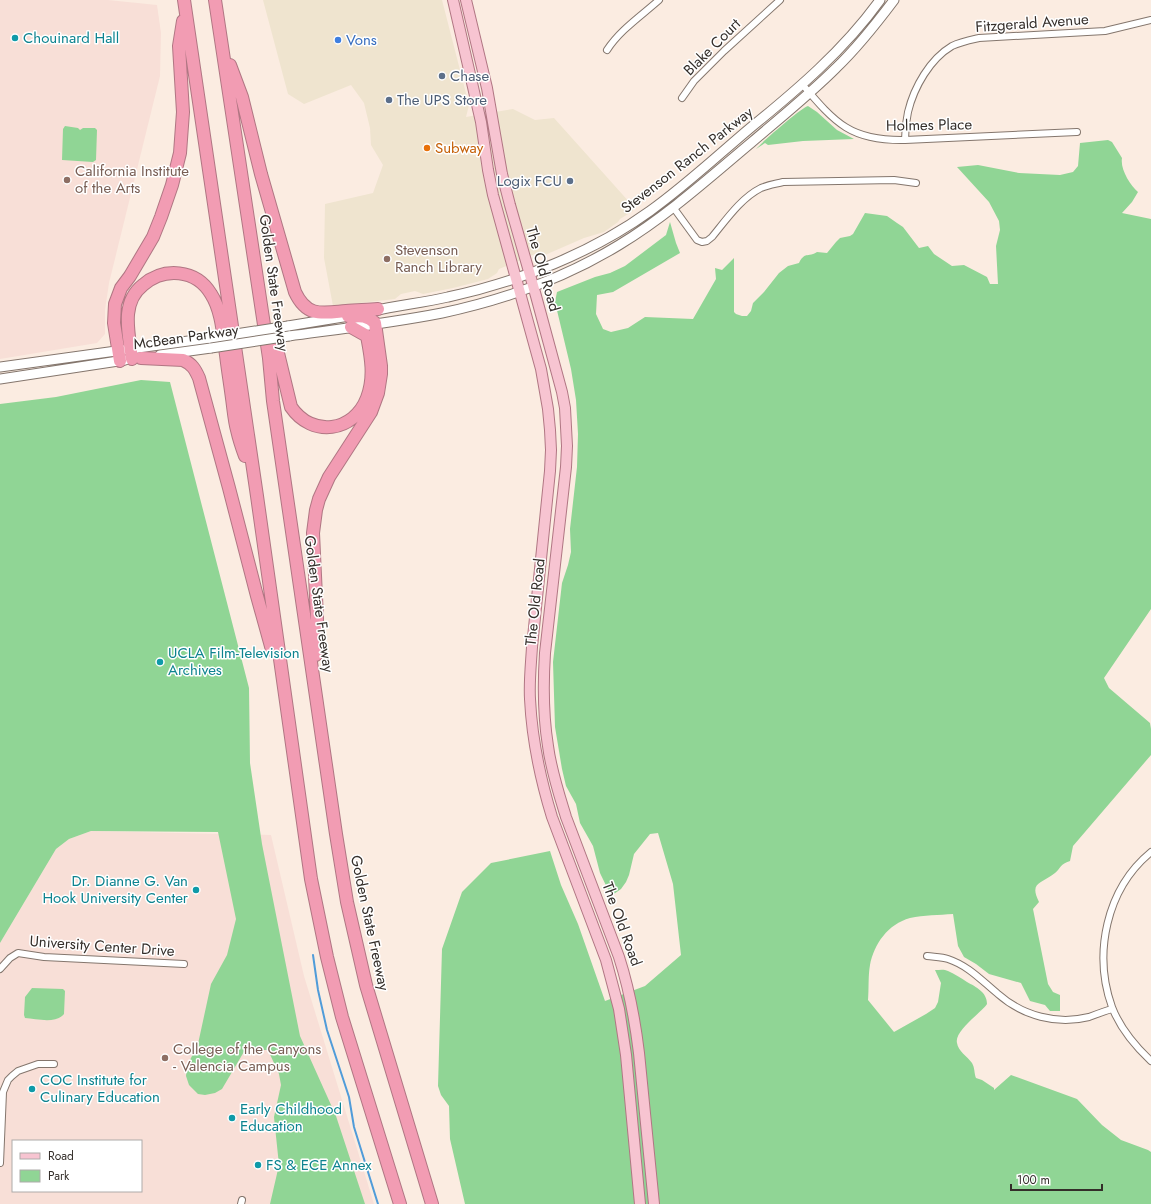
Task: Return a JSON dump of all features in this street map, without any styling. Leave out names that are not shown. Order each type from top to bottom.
[{"type":"highway","name":"Golden State Freeway","points":[[215,0],[269,358],[273,401],[347,902],[358,953],[378,1027],[432,1204]]},
{"type":"highway","points":[[119,356],[114,322],[115,304],[121,288],[130,276],[156,230],[172,186],[180,154],[183,112],[179,46],[184,5]]},
{"type":"highway","points":[[184,5],[257,496],[311,879],[326,957],[342,1017],[400,1204]]},
{"type":"highway","points":[[221,38],[242,97],[261,174],[298,298],[301,303],[310,310],[322,313],[378,310]]},
{"type":"highway","points":[[257,496],[236,430],[221,326],[211,294],[205,285],[196,278],[184,274],[162,274],[151,278],[134,294],[128,310],[127,319],[135,355],[183,360],[189,363],[196,370],[284,691]]},
{"type":"highway","points":[[314,686],[317,618],[313,545],[314,522],[319,498],[329,477],[371,412],[378,393],[380,379],[381,366],[375,324],[370,318],[364,317],[349,321]]},
{"type":"highway","points":[[263,322],[277,349],[292,407],[296,413],[308,423],[323,427],[336,427],[350,421],[363,406],[370,387],[372,372],[371,356],[367,336],[349,321]]},
{"type":"main road","name":"The Old Road","points":[[453,0],[482,122],[488,170],[493,195],[542,376],[548,409],[551,450],[549,486],[530,674],[530,698],[535,749],[544,793],[606,960],[614,988],[623,1029],[640,1204]]},
{"type":"main road","name":"The Old Road","points":[[466,0],[487,88],[502,174],[562,392],[567,446],[564,488],[545,653],[544,702],[548,747],[552,769],[566,818],[626,978],[632,1004],[639,1052],[654,1204]]},
{"type":"main road","name":"Stevenson Ranch Parkway","points":[[288,326],[349,321],[378,310],[449,297],[529,274],[556,263],[605,239],[650,211],[802,84],[850,38],[880,0]]},
{"type":"main road","name":"Stevenson Ranch Parkway","points":[[375,324],[448,311],[478,304],[520,291],[579,267],[618,246],[674,207],[810,93],[848,56],[894,0]]},
{"type":"main road","name":"McBean Parkway","points":[[0,366],[211,348],[289,336],[349,321]]},
{"type":"main road","name":"McBean Parkway","points":[[135,355],[210,338],[288,326]]},
{"type":"main road","name":"McBean Parkway","points":[[0,379],[119,356]]},
{"type":"street","points":[[607,50],[612,42],[621,33],[658,0]]},
{"type":"street","name":"Blake Court","points":[[682,98],[694,81],[724,51],[780,0]]},
{"type":"street","name":"Fitzgerald Avenue","points":[[906,140],[908,112],[917,88],[932,64],[952,46],[979,38],[1105,31],[1151,20]]},
{"type":"street","name":"Holmes Place","points":[[802,84],[833,118],[850,130],[877,139],[906,140],[1077,132]]},
{"type":"street","points":[[674,207],[698,240],[702,242],[707,241],[712,237],[742,202],[751,194],[772,184],[782,182],[894,180],[916,183]]},
{"type":"street","points":[[1151,852],[1136,868],[1116,897],[1107,923],[1103,961],[1105,982],[1112,1009],[1126,1033],[1138,1049],[1151,1061]]},
{"type":"street","name":"University Center Drive","points":[[0,969],[10,958],[18,953],[44,957],[184,964]]},
{"type":"street","points":[[927,956],[948,959],[960,964],[975,974],[997,994],[1029,1014],[1058,1020],[1089,1017],[1112,1009]]},
{"type":"street","points":[[0,1163],[3,1092],[8,1080],[18,1071],[38,1064],[54,1064]]},
{"type":"shaded area","name":"California Institute of the Arts","points":[[0,0],[108,0],[157,5],[161,33],[160,76],[109,283],[105,310],[105,334],[97,343],[0,359]]},
{"type":"shaded area","points":[[263,0],[442,0],[469,105],[466,117],[513,109],[535,120],[554,118],[631,204],[633,211],[604,232],[584,238],[545,255],[539,256],[535,254],[499,269],[497,273],[488,279],[423,294],[415,291],[401,294],[395,299],[333,306],[324,258],[325,204],[373,193],[383,165],[371,145],[370,128],[364,103],[351,85],[304,104],[288,94]]},
{"type":"shaded area","name":"College of the Canyons - Valencia Campus","points":[[91,831],[271,835],[304,976],[374,1204],[0,1204],[0,943],[56,849],[69,839]]},
{"type":"green space","points":[[808,106],[837,130],[854,139],[803,141],[768,145],[765,143],[756,149],[773,133]]},
{"type":"green space","points":[[65,126],[78,128],[80,130],[83,128],[95,128],[97,130],[96,160],[93,162],[62,160],[63,129]]},
{"type":"green space","points":[[1108,140],[1112,142],[1122,158],[1126,176],[1138,192],[1132,202],[1122,213],[1151,219],[1151,609],[1104,678],[1109,688],[1150,723],[1151,755],[1073,846],[1070,861],[1062,865],[1055,873],[1038,884],[1036,887],[1035,891],[1039,902],[1033,909],[1048,984],[1053,992],[1060,995],[1060,1011],[1050,1011],[1045,1005],[1030,1001],[1021,983],[989,974],[964,957],[958,946],[953,914],[910,918],[895,925],[883,936],[872,957],[869,969],[868,1000],[894,1032],[935,1008],[938,1002],[941,983],[935,970],[948,971],[977,988],[985,996],[987,1004],[969,1022],[957,1038],[958,1046],[974,1067],[976,1078],[994,1088],[994,1090],[1011,1075],[1077,1099],[1102,1125],[1121,1140],[1151,1152],[1151,1204],[465,1204],[450,1139],[449,1106],[441,1095],[438,1086],[442,949],[462,892],[491,863],[550,851],[561,885],[578,924],[605,1001],[645,986],[681,955],[673,884],[658,833],[650,834],[634,854],[626,882],[621,889],[611,896],[600,873],[593,846],[580,823],[576,804],[566,786],[562,769],[555,727],[553,662],[562,583],[571,552],[570,529],[577,467],[578,434],[576,400],[571,369],[555,302],[557,292],[625,266],[666,235],[670,222],[680,253],[613,292],[597,295],[596,314],[603,329],[611,332],[628,328],[645,317],[693,319],[716,279],[715,268],[722,270],[734,258],[734,312],[742,316],[747,316],[751,311],[753,303],[779,273],[788,266],[799,263],[805,256],[817,252],[827,253],[840,238],[853,234],[865,213],[887,216],[903,227],[919,248],[928,246],[934,254],[952,266],[964,265],[987,277],[990,284],[998,284],[996,246],[1000,230],[999,221],[989,202],[957,167],[978,165],[1019,173],[1060,175],[1073,172],[1078,166],[1080,143]]},
{"type":"green space","points":[[141,380],[170,382],[249,688],[250,763],[262,844],[300,1036],[336,1116],[365,1204],[270,1204],[279,1165],[274,1117],[281,1085],[279,1074],[268,1050],[245,1050],[222,1089],[215,1093],[205,1095],[198,1094],[189,1085],[186,1076],[187,1066],[198,1044],[211,984],[227,955],[236,919],[218,832],[91,831],[69,839],[56,849],[0,943],[0,404],[56,397]]},
{"type":"green space","points":[[32,988],[63,989],[65,991],[64,1014],[61,1017],[51,1020],[25,1018],[25,997]]},
{"type":"waterway","points":[[313,955],[318,990],[327,1030],[349,1097],[354,1127],[378,1204]]},
{"type":"place","name":"Chouinard Hall","points":[[15,38]]},
{"type":"place","name":"Vons","points":[[338,40]]},
{"type":"place","name":"Chase","points":[[442,76]]},
{"type":"place","name":"The UPS Store","points":[[389,100]]},
{"type":"place","name":"Subway","points":[[427,148]]},
{"type":"place","name":"California Institute of the Arts","points":[[67,180]]},
{"type":"place","name":"Logix FCU","points":[[570,181]]},
{"type":"place","name":"Stevenson Ranch Library","points":[[387,259]]},
{"type":"place","name":"UCLA Film-Television Archives","points":[[160,662]]},
{"type":"place","name":"Dr. Dianne G. Van Hook University Center","points":[[196,890]]},
{"type":"place","name":"College of the Canyons - Valencia Campus","points":[[165,1058]]},
{"type":"place","name":"COC Institute for Culinary Education","points":[[32,1089]]},
{"type":"place","name":"Early Childhood Education","points":[[232,1118]]},
{"type":"place","name":"FS & ECE Annex","points":[[258,1165]]}]
